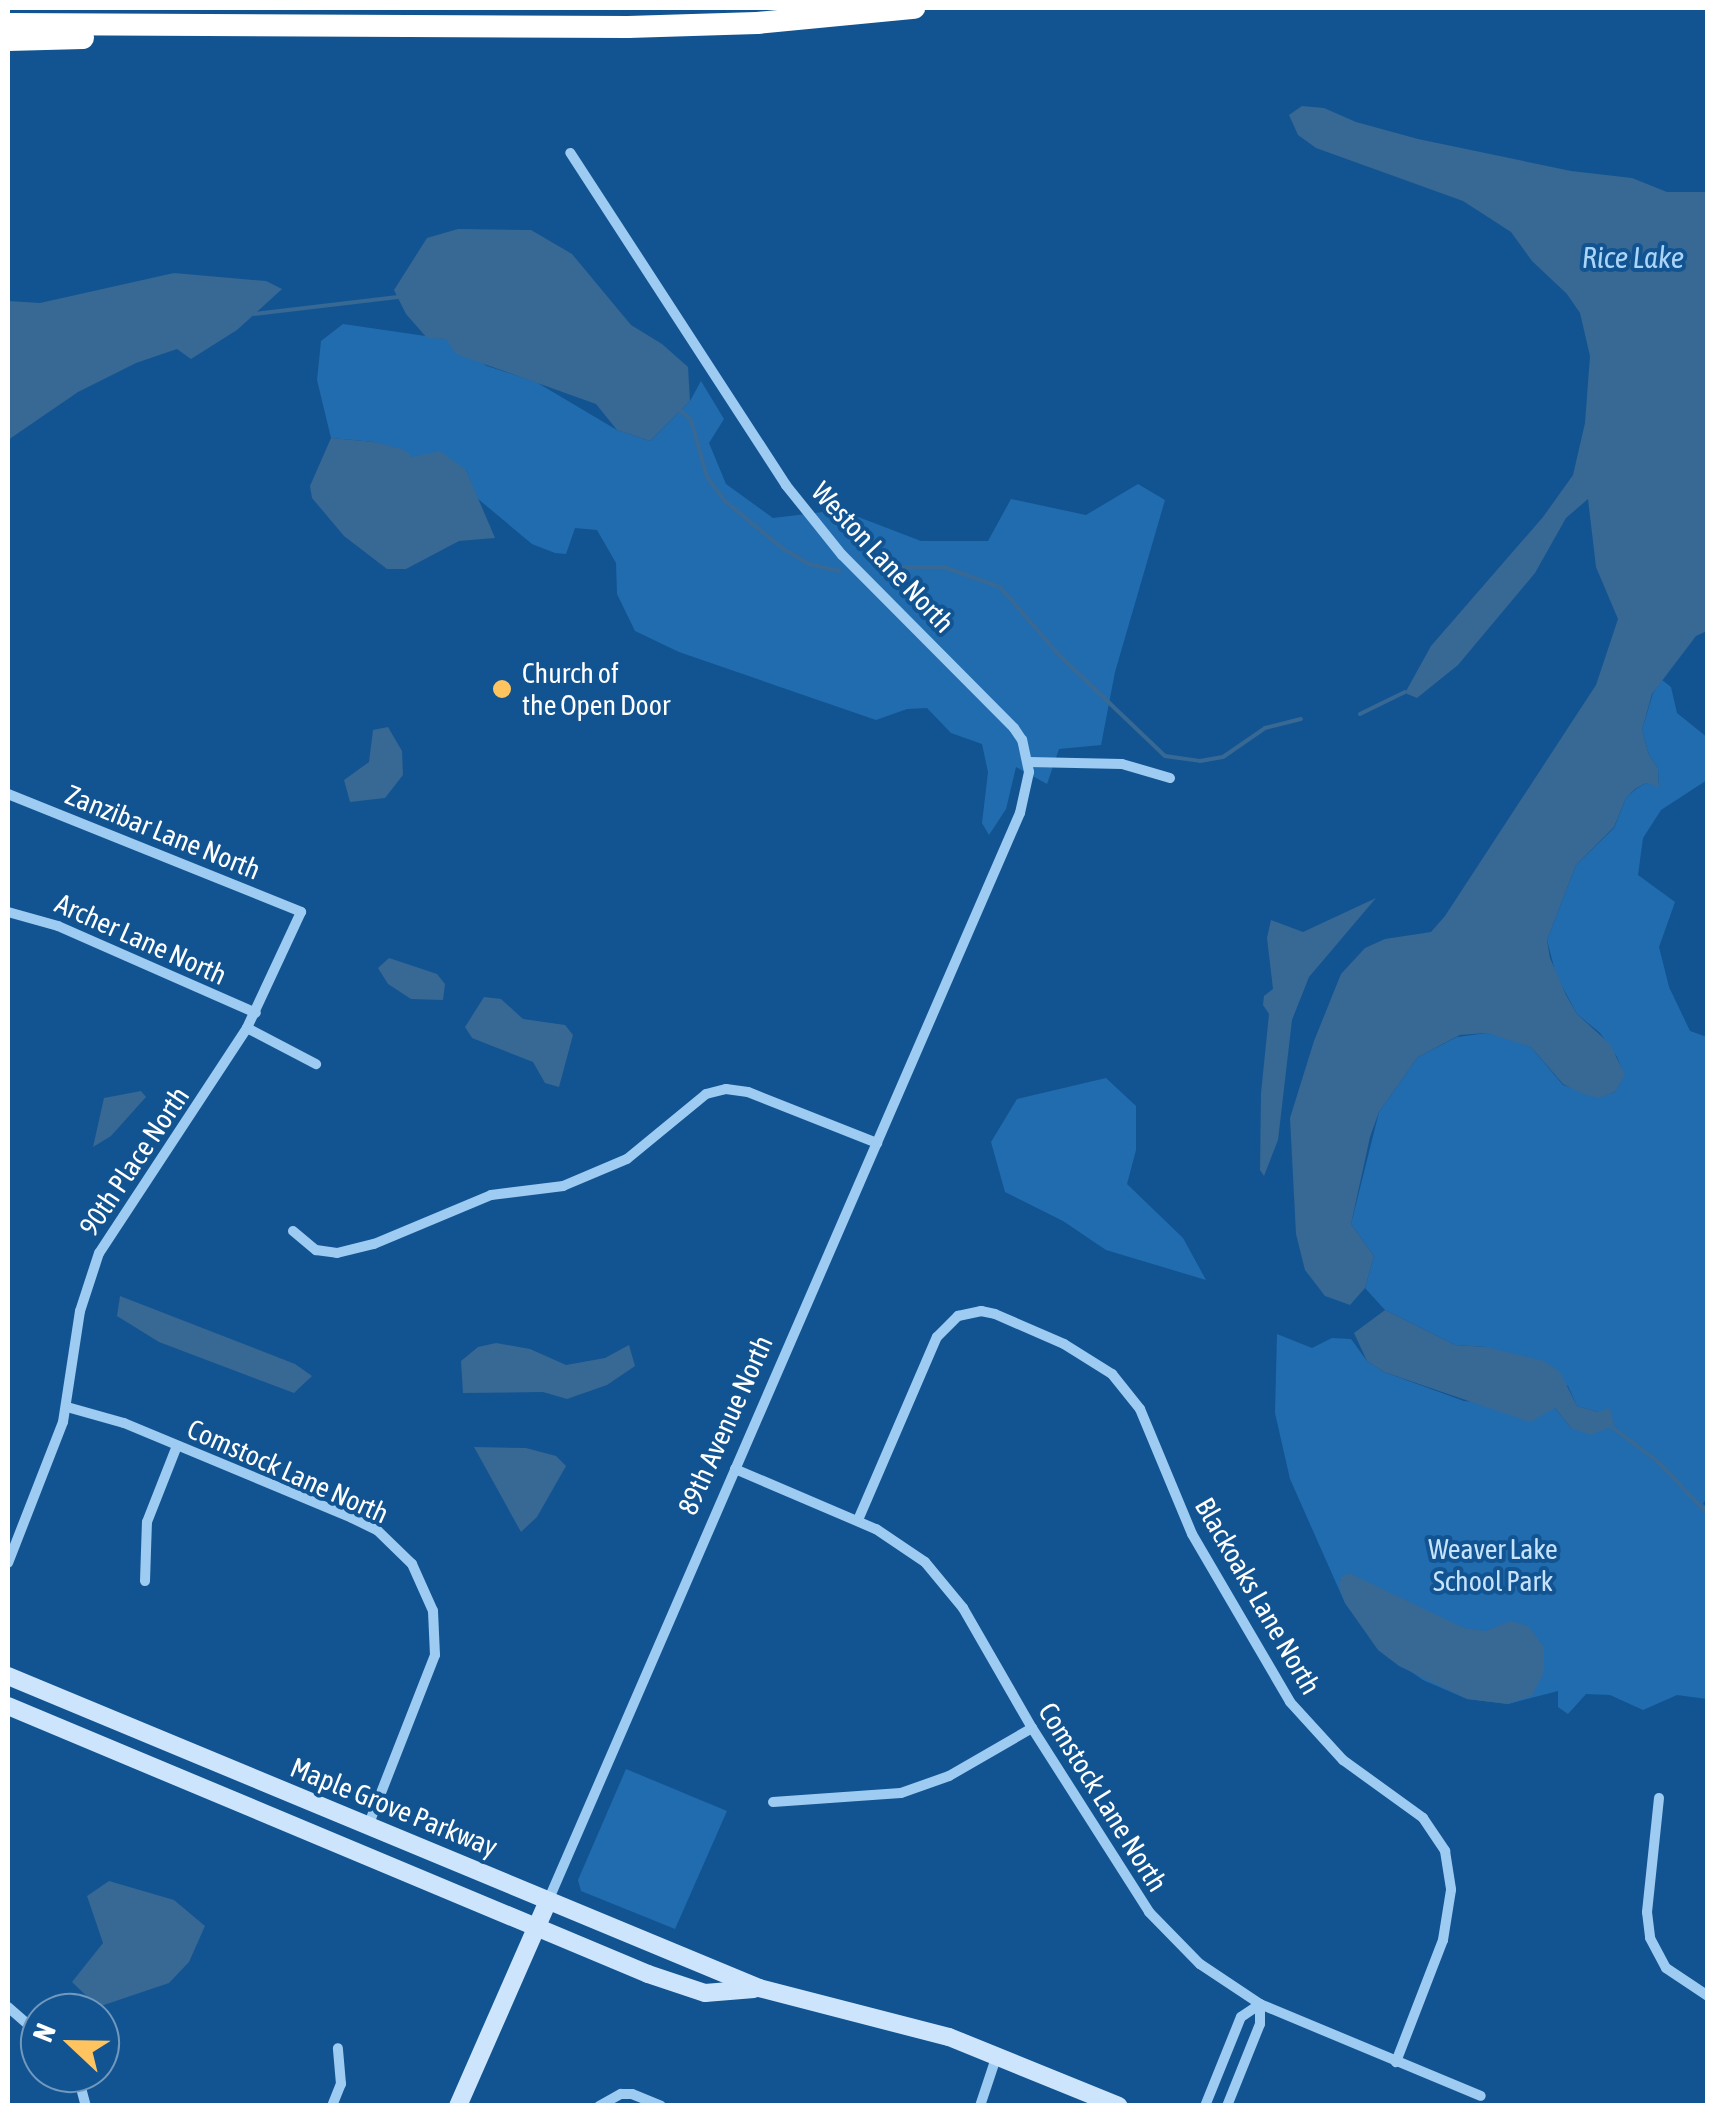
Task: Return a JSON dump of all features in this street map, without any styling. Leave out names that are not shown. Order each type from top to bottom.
[{"type":"highway","points":[[8,24],[691,26],[914,8]]},
{"type":"highway","points":[[8,40],[95,38],[196,26]]},
{"type":"main road","name":"Maple Grove Parkway","points":[[8,1676],[759,1988],[915,2027],[997,2055],[1119,2106]]},
{"type":"main road","name":"Maple Grove Parkway","points":[[8,1706],[648,1974],[705,1992],[759,1988]]},
{"type":"main road","name":"89th Avenue North","points":[[458,2106],[548,1900]]},
{"type":"street","name":"Weston Lane North","points":[[570,153],[786,485],[842,555],[1014,728],[1028,762]]},
{"type":"street","points":[[1028,762],[1122,764],[1170,778]]},
{"type":"street","name":"89th Avenue North","points":[[548,1900],[1020,814],[1028,790],[1028,762]]},
{"type":"street","name":"Zanzibar Lane North","points":[[8,794],[301,912]]},
{"type":"street","name":"Archer Lane North","points":[[8,912],[58,926],[256,1014]]},
{"type":"street","name":"90th Place North","points":[[8,1564],[50,1462],[66,1407],[81,1305],[98,1253],[248,1028],[301,912]]},
{"type":"street","points":[[248,1028],[316,1064]]},
{"type":"street","points":[[293,1231],[316,1250],[337,1253],[374,1244],[491,1195],[563,1186],[627,1159],[706,1094],[726,1089],[748,1092],[877,1143]]},
{"type":"street","name":"Blackoaks Lane North","points":[[858,1520],[938,1337],[958,1316],[981,1311],[995,1314],[1077,1350],[1112,1374],[1140,1410],[1199,1547],[1290,1702],[1343,1760],[1422,1818],[1445,1851],[1451,1890],[1444,1940],[1396,2062]]},
{"type":"street","name":"Comstock Lane North","points":[[66,1407],[109,1418],[377,1530],[397,1545],[426,1588],[436,1635],[423,1695],[368,1826]]},
{"type":"street","points":[[146,1581],[147,1522],[176,1446]]},
{"type":"street","name":"Comstock Lane North","points":[[736,1468],[858,1520],[903,1544],[946,1585],[1149,1912],[1200,1964],[1260,2004],[1481,2096]]},
{"type":"street","points":[[773,1802],[901,1792],[949,1776],[1032,1728]]},
{"type":"street","points":[[1659,1798],[1647,1912],[1650,1938],[1666,1968],[1708,1996]]},
{"type":"street","points":[[1205,2106],[1240,2018],[1260,2004]]},
{"type":"street","points":[[1226,2106],[1260,2024],[1260,2004]]},
{"type":"street","points":[[332,2106],[341,2084],[338,2048]]},
{"type":"street","points":[[980,2106],[997,2055]]},
{"type":"street","points":[[599,2106],[621,2094],[662,2106]]},
{"type":"green space","points":[[343,324],[446,339],[487,366],[536,382],[617,430],[650,441],[690,401],[701,381],[724,419],[709,443],[726,484],[773,518],[840,510],[921,541],[988,541],[1011,499],[1086,515],[1138,484],[1165,500],[1115,672],[1101,745],[1059,749],[1047,784],[1016,767],[1006,809],[989,835],[982,823],[988,772],[982,744],[951,733],[927,708],[907,709],[876,720],[679,652],[635,631],[617,594],[616,563],[597,530],[575,528],[566,554],[555,553],[532,544],[477,498],[466,470],[412,457],[374,442],[331,438],[317,380],[321,341]]},
{"type":"green space","name":"Weaver Lake School Park","points":[[1662,680],[1671,687],[1677,713],[1708,738],[1707,780],[1661,810],[1643,838],[1638,875],[1675,902],[1659,947],[1669,987],[1690,1031],[1707,1037],[1708,1496],[1703,1504],[1708,1507],[1707,1699],[1677,1695],[1643,1710],[1610,1695],[1586,1694],[1568,1714],[1558,1707],[1558,1691],[1508,1704],[1467,1699],[1423,1680],[1379,1650],[1345,1603],[1290,1479],[1275,1413],[1277,1334],[1312,1348],[1332,1338],[1351,1339],[1367,1361],[1384,1372],[1464,1401],[1554,1407],[1571,1428],[1598,1412],[1577,1406],[1568,1386],[1486,1347],[1455,1345],[1385,1310],[1365,1288],[1374,1256],[1351,1224],[1379,1112],[1418,1057],[1457,1037],[1487,1033],[1508,1038],[1531,1047],[1563,1085],[1599,1097],[1615,1092],[1624,1075],[1617,1057],[1600,1033],[1577,1014],[1556,975],[1547,940],[1576,865],[1614,828],[1626,798],[1646,783],[1659,786],[1658,768],[1649,755],[1642,730],[1653,693]]},
{"type":"green space","points":[[1106,1078],[1136,1106],[1136,1150],[1127,1184],[1183,1238],[1206,1280],[1106,1250],[1063,1221],[1005,1192],[991,1142],[1017,1099]]},
{"type":"green space","points":[[626,1769],[727,1811],[675,1929],[581,1891],[578,1880]]},
{"type":"water","name":"Rice Lake","points":[[1302,106],[1324,108],[1356,122],[1418,139],[1571,171],[1632,178],[1667,192],[1708,192],[1707,631],[1696,636],[1652,694],[1642,730],[1649,755],[1658,768],[1659,787],[1646,783],[1635,789],[1626,798],[1614,827],[1576,865],[1547,940],[1550,958],[1566,995],[1577,1014],[1610,1044],[1625,1075],[1615,1092],[1599,1098],[1583,1094],[1563,1084],[1531,1047],[1487,1033],[1460,1035],[1418,1057],[1379,1112],[1370,1137],[1351,1224],[1374,1256],[1365,1288],[1350,1305],[1325,1296],[1305,1270],[1296,1234],[1290,1118],[1314,1041],[1341,974],[1365,948],[1385,939],[1431,932],[1445,916],[1596,685],[1618,619],[1596,567],[1588,499],[1566,518],[1535,573],[1458,665],[1417,698],[1405,693],[1431,646],[1543,517],[1573,475],[1585,423],[1590,356],[1580,313],[1511,232],[1463,201],[1316,148],[1298,135],[1289,115]]},
{"type":"water","points":[[458,229],[531,230],[572,254],[631,325],[662,344],[688,367],[690,401],[650,441],[617,430],[596,404],[456,354],[446,339],[427,338],[406,314],[394,290],[427,238]]},
{"type":"water","points":[[174,273],[266,281],[282,289],[237,330],[191,359],[177,349],[136,363],[78,392],[8,440],[8,301],[40,303]]},
{"type":"water","points":[[331,438],[374,442],[405,450],[412,457],[440,451],[466,470],[495,538],[459,541],[406,569],[387,569],[344,536],[312,498],[310,486]]},
{"type":"water","points":[[388,727],[402,751],[403,775],[385,798],[350,802],[344,780],[369,762],[373,730]]},
{"type":"water","points":[[1376,898],[1309,977],[1292,1020],[1278,1140],[1264,1176],[1260,1170],[1261,1093],[1269,1014],[1263,1005],[1264,996],[1273,989],[1267,938],[1271,920],[1303,932]]},
{"type":"water","points":[[389,958],[437,974],[445,984],[443,1000],[411,999],[388,984],[378,968]]},
{"type":"water","points":[[484,997],[501,999],[523,1019],[565,1025],[573,1035],[559,1087],[545,1083],[533,1062],[472,1038],[465,1027]]},
{"type":"water","points":[[141,1091],[146,1097],[111,1136],[93,1147],[104,1098]]},
{"type":"water","points":[[120,1296],[295,1364],[312,1376],[294,1393],[159,1342],[117,1316]]},
{"type":"water","points":[[1385,1310],[1455,1345],[1486,1347],[1544,1361],[1560,1372],[1577,1406],[1598,1412],[1610,1408],[1614,1426],[1590,1435],[1571,1428],[1555,1408],[1530,1422],[1384,1372],[1367,1361],[1354,1333]]},
{"type":"water","points":[[496,1343],[530,1349],[566,1365],[605,1358],[629,1345],[635,1366],[607,1385],[567,1399],[543,1392],[463,1393],[461,1361],[478,1347]]},
{"type":"water","points":[[474,1447],[526,1448],[556,1456],[566,1466],[537,1517],[521,1532]]},
{"type":"water","points":[[1349,1573],[1464,1628],[1486,1631],[1510,1621],[1528,1626],[1544,1647],[1544,1672],[1532,1696],[1508,1704],[1467,1699],[1399,1666],[1378,1650],[1345,1603],[1339,1587],[1341,1577]]},
{"type":"water","points":[[109,1881],[174,1900],[205,1926],[189,1962],[169,1983],[120,2000],[120,1993],[83,1993],[72,1982],[103,1943],[87,1896]]},
{"type":"waterway","points":[[254,314],[398,297]]},
{"type":"waterway","points":[[677,407],[691,420],[707,477],[725,501],[782,548],[809,564],[839,571]]},
{"type":"waterway","points":[[903,567],[944,567],[1000,587],[1059,655],[1165,756],[1200,761],[1223,757],[1265,728],[1301,719]]},
{"type":"waterway","points":[[1360,714],[1405,692]]},
{"type":"waterway","points":[[1612,1427],[1657,1461],[1708,1514]]},
{"type":"place","name":"Church of the Open Door","points":[[502,689]]}]
